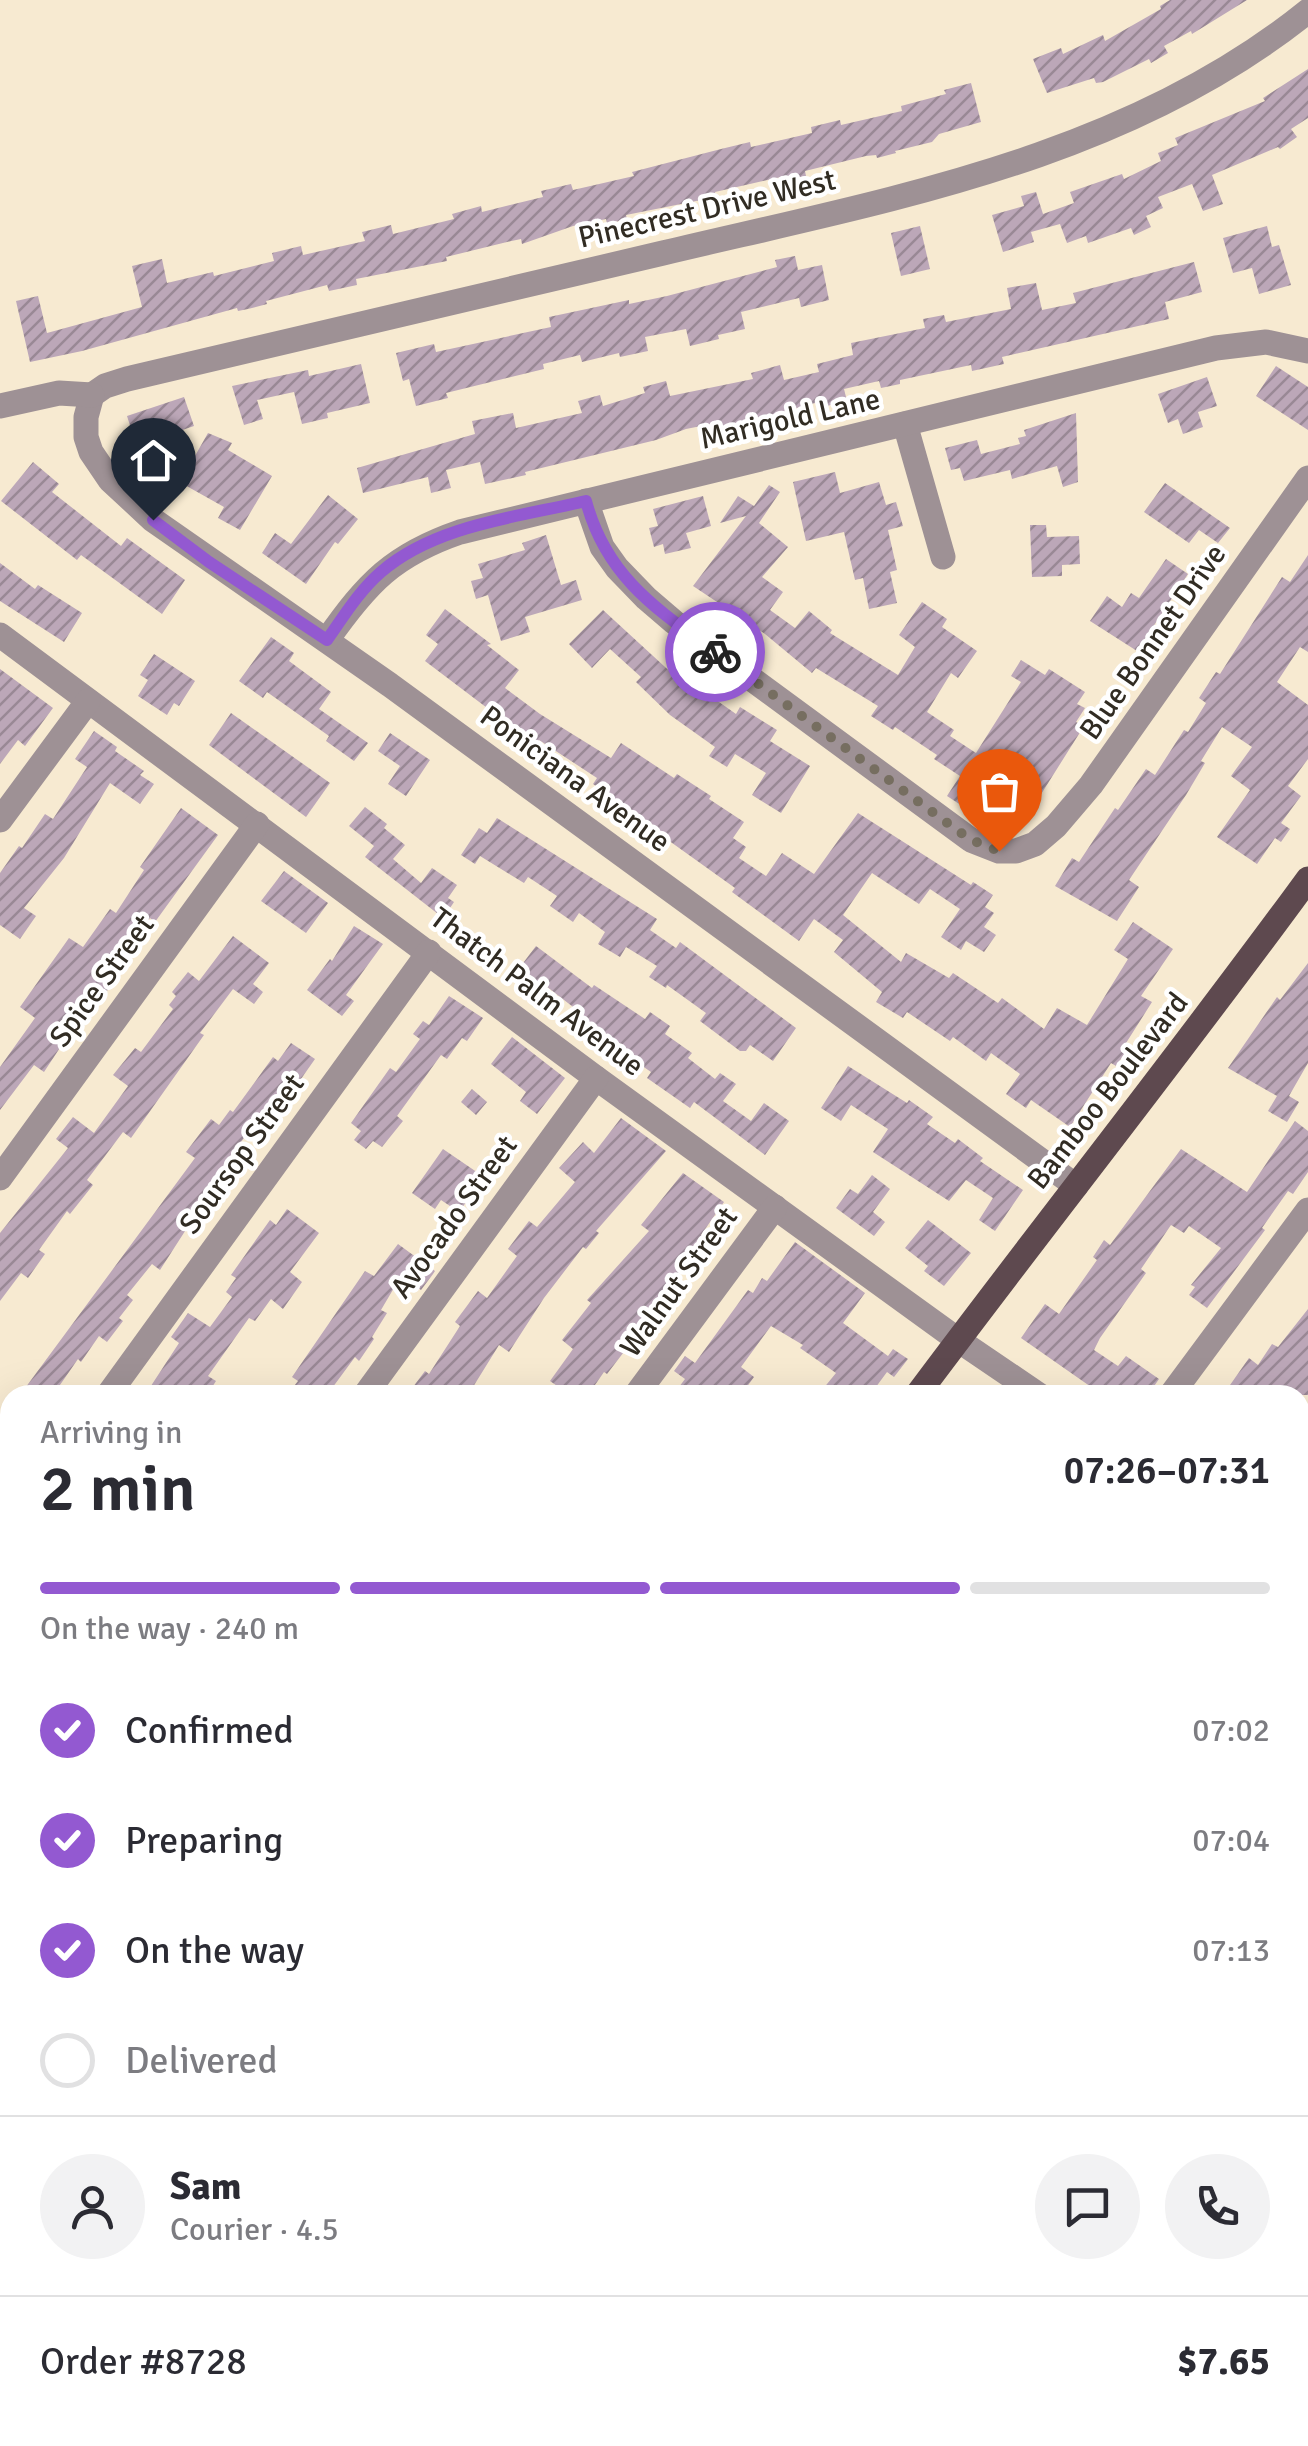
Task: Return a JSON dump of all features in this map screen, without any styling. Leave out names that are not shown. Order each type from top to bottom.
[{"type":"main road","name":"Bamboo Boulevard","points":[[924,1385],[1179,1056],[1308,879]]},
{"type":"street","name":"Pinecrest Drive West","points":[[92,395],[127,379],[838,212],[1026,159],[1098,133],[1200,85],[1308,12]]},
{"type":"street","name":"Marigold Lane","points":[[327,640],[367,586],[407,554],[460,532],[1231,345],[1277,342],[1308,351]]},
{"type":"street","points":[[0,406],[58,393],[92,395]]},
{"type":"street","name":"Poniciana Avenue","points":[[92,395],[86,436],[99,465],[122,493],[209,562],[327,640],[1076,1186]]},
{"type":"street","points":[[905,424],[944,557]]},
{"type":"street","name":"Blue Bonnet Drive","points":[[586,501],[598,538],[617,568],[674,622],[958,831],[990,848],[1008,852],[1025,849],[1045,837],[1091,786],[1308,478]]},
{"type":"street","name":"Thatch Palm Avenue","points":[[0,635],[596,1078],[1024,1385]]},
{"type":"street","points":[[0,820],[88,700]]},
{"type":"street","name":"Spice Street","points":[[0,1178],[257,824]]},
{"type":"street","name":"Soursop Street","points":[[115,1385],[429,952]]},
{"type":"street","name":"Avocado Street","points":[[372,1385],[596,1078]]},
{"type":"street","name":"Walnut Street","points":[[643,1385],[775,1207]]},
{"type":"street","points":[[1179,1385],[1308,1210]]},
{"type":"building","points":[[1170,0],[1247,0],[1192,34],[1191,31],[1164,46],[1168,53],[1151,63],[1149,59],[1103,82],[1096,83],[1094,78],[1047,93],[1033,59],[1061,48],[1063,54],[1103,35],[1105,41]]},
{"type":"building","points":[[1308,69],[1308,118],[1291,129],[1297,137],[1280,149],[1212,175],[1223,204],[1203,211],[1192,184],[1158,197],[1163,208],[1146,216],[1151,227],[1134,235],[1131,228],[1088,243],[1086,236],[1067,243],[1060,224],[1031,232],[1034,242],[1003,252],[992,215],[1024,206],[1021,196],[1036,192],[1043,214],[1074,203],[1070,192],[1122,174],[1124,179],[1161,161],[1158,153],[1178,145],[1175,138],[1265,101],[1263,98]]},
{"type":"building","points":[[971,83],[981,122],[939,134],[932,142],[896,153],[805,171],[806,176],[776,178],[715,192],[716,197],[626,215],[627,219],[607,224],[606,219],[573,226],[522,244],[521,239],[507,242],[446,257],[447,261],[356,279],[357,285],[329,291],[327,285],[248,309],[237,308],[30,362],[16,301],[38,296],[47,333],[142,307],[132,266],[162,259],[167,283],[213,272],[214,276],[274,261],[272,253],[301,246],[303,255],[365,241],[362,232],[391,225],[393,234],[454,219],[452,214],[481,206],[482,212],[543,197],[541,191],[571,184],[573,190],[750,142],[751,147],[812,133],[811,127],[840,120],[841,125],[902,111],[901,106]]},
{"type":"building","points":[[920,226],[930,269],[901,276],[891,233]]},
{"type":"building","points":[[1267,226],[1272,247],[1279,245],[1291,285],[1259,294],[1252,268],[1233,273],[1223,238]]},
{"type":"building","points":[[795,256],[798,270],[822,265],[829,300],[801,307],[799,298],[741,312],[745,329],[718,335],[719,339],[690,346],[686,329],[645,337],[648,351],[582,362],[580,355],[543,364],[544,369],[446,393],[448,398],[416,406],[409,379],[403,381],[396,353],[434,344],[436,352],[551,327],[549,317],[667,296],[777,267],[775,260]]},
{"type":"building","points":[[1194,262],[1202,292],[1165,302],[1169,319],[1002,357],[1004,364],[972,371],[971,365],[900,380],[900,384],[881,388],[879,381],[844,389],[847,401],[827,406],[826,400],[722,429],[721,422],[686,429],[485,484],[480,462],[446,470],[451,488],[431,493],[428,477],[363,493],[357,468],[475,434],[472,421],[513,413],[516,428],[582,413],[578,401],[600,395],[603,406],[645,393],[643,387],[666,381],[670,396],[753,379],[751,373],[780,365],[784,380],[819,372],[817,364],[853,355],[851,343],[925,328],[923,319],[944,315],[946,322],[1011,309],[1007,288],[1036,283],[1042,310],[1076,303],[1073,293]]},
{"type":"building","points":[[361,364],[370,403],[327,413],[328,418],[302,424],[294,392],[257,400],[263,419],[244,425],[232,386],[308,370],[309,376]]},
{"type":"building","points":[[1276,366],[1308,387],[1308,430],[1256,396]]},
{"type":"building","points":[[1207,377],[1217,406],[1198,412],[1203,427],[1183,434],[1178,419],[1168,423],[1158,394]]},
{"type":"building","points":[[184,397],[194,426],[153,440],[159,458],[142,463],[127,416]]},
{"type":"building","points":[[1076,413],[1078,482],[1063,487],[1057,466],[1012,479],[1010,470],[964,481],[960,468],[951,470],[945,448],[977,440],[981,454],[1020,444],[1018,438],[1026,436],[1024,430]]},
{"type":"building","points":[[208,433],[232,443],[228,450],[272,476],[240,530],[218,518],[224,507],[183,484],[183,477]]},
{"type":"building","points":[[33,462],[59,484],[52,492],[121,546],[127,538],[185,580],[162,614],[81,555],[77,560],[1,501]]},
{"type":"building","points":[[835,472],[840,493],[879,482],[886,505],[896,502],[903,526],[888,530],[897,570],[890,572],[897,603],[869,609],[863,578],[855,580],[844,532],[806,541],[793,482]]},
{"type":"building","points":[[1165,483],[1230,528],[1218,543],[1199,530],[1189,543],[1144,512]]},
{"type":"building","points":[[769,485],[780,492],[759,523],[788,547],[762,577],[783,592],[770,610],[795,628],[809,611],[832,630],[830,633],[898,675],[915,647],[899,635],[922,602],[947,619],[942,627],[977,651],[958,678],[951,673],[927,712],[954,730],[950,736],[976,753],[1021,682],[1011,676],[1021,660],[1045,675],[1049,669],[1085,692],[1077,704],[1085,708],[1076,722],[1084,726],[1021,826],[984,802],[976,815],[947,796],[960,776],[934,759],[937,755],[871,716],[878,706],[816,668],[812,673],[765,634],[693,586],[746,516],[720,523],[738,496],[754,506]]},
{"type":"building","points":[[328,495],[358,519],[338,544],[335,542],[306,584],[262,553],[275,533],[291,544]]},
{"type":"building","points":[[703,496],[711,526],[686,533],[691,548],[665,554],[663,544],[654,547],[649,528],[658,526],[653,509]]},
{"type":"building","points":[[1030,525],[1046,525],[1047,537],[1079,536],[1080,564],[1062,565],[1062,576],[1032,577]]},
{"type":"building","points":[[546,535],[561,585],[576,580],[582,600],[525,617],[530,632],[501,641],[488,595],[476,599],[471,581],[483,578],[478,564],[525,550],[522,543]]},
{"type":"building","points":[[1308,555],[1308,652],[1300,647],[1277,682],[1308,705],[1308,759],[1288,786],[1301,796],[1281,823],[1290,829],[1281,842],[1275,838],[1257,864],[1217,837],[1250,790],[1231,776],[1252,747],[1222,727],[1186,795],[1129,880],[1139,887],[1117,921],[1055,886],[1072,858],[1079,862],[1146,769],[1155,775],[1184,730],[1188,732],[1206,703],[1199,698],[1216,672],[1220,674],[1282,577],[1290,582]]},
{"type":"building","points":[[1166,559],[1188,574],[1137,651],[1090,621],[1107,596],[1122,607],[1131,593],[1139,598]]},
{"type":"building","points":[[0,563],[35,589],[38,585],[82,613],[64,642],[0,601]]},
{"type":"building","points":[[445,609],[519,670],[505,688],[540,714],[611,758],[621,743],[674,778],[677,774],[744,822],[733,838],[746,847],[739,858],[766,876],[782,853],[814,874],[858,813],[993,895],[985,907],[994,913],[984,927],[996,935],[984,952],[966,941],[961,950],[941,937],[960,909],[930,889],[919,904],[872,873],[843,915],[901,962],[906,953],[949,978],[953,973],[998,1003],[1002,998],[1044,1029],[1057,1008],[1087,1025],[1128,959],[1114,950],[1133,922],[1173,949],[1141,996],[1152,1002],[1121,1051],[1125,1053],[1116,1066],[1111,1063],[1070,1127],[1031,1100],[1026,1108],[1006,1094],[1020,1074],[991,1053],[986,1061],[953,1037],[950,1041],[907,1012],[903,1018],[876,1002],[882,992],[834,952],[843,940],[814,919],[799,941],[732,892],[735,888],[654,830],[656,827],[593,784],[597,778],[539,740],[532,750],[499,726],[503,720],[425,661],[438,644],[426,635]]},
{"type":"building","points":[[603,610],[689,689],[692,683],[736,714],[740,707],[777,730],[770,741],[810,766],[781,813],[752,795],[766,773],[735,754],[727,767],[709,756],[715,747],[670,715],[636,682],[641,677],[610,649],[592,668],[569,644]]},
{"type":"building","points":[[271,637],[294,653],[289,661],[331,692],[319,709],[368,743],[354,761],[326,741],[329,736],[267,692],[263,698],[239,681]]},
{"type":"building","points":[[154,654],[195,681],[179,706],[174,703],[167,715],[138,696],[148,680],[140,675]]},
{"type":"building","points":[[0,669],[53,708],[25,746],[18,740],[0,764]]},
{"type":"building","points":[[231,713],[330,783],[306,817],[209,745]]},
{"type":"building","points":[[94,731],[117,747],[115,751],[144,771],[140,775],[154,784],[140,804],[110,783],[64,858],[24,908],[36,916],[20,939],[0,925],[0,873],[45,814],[53,819],[87,767],[75,759]]},
{"type":"building","points":[[390,733],[430,760],[406,796],[388,784],[400,766],[378,751]]},
{"type":"building","points":[[365,807],[405,845],[393,859],[421,883],[432,868],[457,885],[448,898],[454,902],[450,908],[454,911],[447,921],[365,857],[374,846],[349,826]]},
{"type":"building","points":[[181,808],[218,835],[155,922],[150,918],[114,967],[119,971],[83,1027],[77,1022],[44,1072],[34,1065],[0,1110],[0,1067],[35,1018],[20,1007],[69,938],[83,947],[110,909],[116,913],[144,870],[140,867]]},
{"type":"building","points":[[497,818],[657,919],[650,930],[676,948],[680,942],[796,1028],[773,1061],[750,1045],[746,1051],[740,1051],[700,1021],[706,1013],[649,977],[657,966],[626,947],[620,957],[598,944],[605,932],[579,913],[573,922],[550,906],[557,896],[528,877],[524,883],[480,856],[475,864],[461,855],[479,828],[487,833]]},
{"type":"building","points":[[284,871],[328,903],[306,933],[261,901]]},
{"type":"building","points":[[354,926],[383,944],[346,995],[354,1001],[342,1016],[307,990]]},
{"type":"building","points":[[233,936],[269,963],[253,984],[263,992],[254,1004],[233,989],[131,1138],[123,1132],[87,1180],[93,1185],[70,1214],[67,1211],[39,1250],[45,1254],[28,1278],[21,1273],[0,1301],[0,1233],[68,1148],[56,1139],[73,1117],[94,1133],[128,1086],[113,1075],[135,1048],[141,1052],[173,1009],[169,1005],[176,996],[172,992],[188,972],[199,981]]},
{"type":"building","points":[[536,946],[592,988],[594,985],[645,1019],[650,1012],[670,1026],[665,1034],[692,1053],[688,1058],[715,1079],[720,1073],[736,1084],[723,1101],[751,1121],[764,1103],[789,1121],[765,1155],[694,1102],[690,1108],[647,1078],[651,1072],[622,1052],[625,1047],[575,1014],[577,1010],[542,983],[538,987],[517,971]]},
{"type":"building","points":[[1308,963],[1308,1063],[1289,1096],[1299,1102],[1287,1122],[1268,1111],[1277,1096],[1228,1068],[1277,997],[1280,1000]]},
{"type":"building","points":[[449,996],[483,1018],[467,1041],[462,1038],[447,1059],[441,1055],[397,1116],[403,1121],[382,1147],[373,1141],[366,1149],[354,1140],[361,1131],[351,1123],[390,1068],[396,1072],[420,1039],[413,1034],[423,1021],[429,1025]]},
{"type":"building","points":[[512,1037],[565,1078],[537,1114],[520,1101],[526,1092],[491,1064]]},
{"type":"building","points":[[291,1043],[315,1059],[282,1106],[275,1103],[261,1124],[257,1121],[225,1163],[237,1171],[215,1200],[205,1192],[181,1224],[187,1228],[160,1270],[152,1264],[127,1295],[133,1300],[107,1342],[99,1336],[60,1385],[27,1385],[195,1158],[186,1152],[211,1119],[219,1125],[273,1057],[278,1061]]},
{"type":"building","points":[[848,1066],[933,1117],[927,1124],[955,1143],[958,1139],[983,1158],[980,1161],[1023,1190],[995,1231],[979,1220],[993,1198],[966,1180],[949,1201],[873,1152],[888,1129],[851,1105],[841,1121],[821,1108]]},
{"type":"building","points":[[472,1089],[487,1102],[476,1115],[461,1102]]},
{"type":"building","points":[[621,1118],[666,1151],[596,1231],[599,1233],[586,1249],[583,1247],[509,1352],[499,1345],[474,1385],[414,1385],[425,1371],[429,1374],[460,1326],[455,1322],[478,1291],[487,1298],[517,1256],[508,1249],[529,1221],[537,1227],[575,1182],[559,1168],[583,1142],[594,1153]]},
{"type":"building","points":[[1295,1121],[1308,1131],[1308,1172],[1293,1194],[1288,1191],[1262,1228],[1265,1230],[1207,1308],[1189,1295],[1195,1287],[1191,1285],[1221,1248],[1189,1226],[1184,1233],[1171,1225],[1141,1269],[1146,1273],[1094,1350],[1118,1366],[1126,1356],[1159,1379],[1155,1385],[1088,1385],[1021,1338],[1045,1304],[1059,1314],[1097,1260],[1093,1257],[1104,1240],[1110,1245],[1181,1149],[1247,1192]]},
{"type":"building","points":[[443,1149],[484,1177],[459,1212],[441,1200],[435,1209],[412,1193]]},
{"type":"building","points":[[683,1173],[724,1202],[701,1235],[706,1239],[625,1340],[630,1344],[607,1374],[604,1372],[595,1385],[556,1385],[550,1381],[573,1349],[562,1340],[591,1303],[587,1300],[649,1231],[641,1225]]},
{"type":"building","points":[[872,1175],[890,1189],[873,1212],[885,1222],[874,1236],[836,1208],[850,1189],[858,1194]]},
{"type":"building","points":[[287,1209],[319,1233],[290,1272],[302,1282],[283,1309],[271,1299],[255,1321],[249,1318],[208,1376],[216,1381],[213,1385],[152,1385],[179,1343],[171,1337],[188,1313],[210,1327],[232,1297],[226,1292],[236,1278],[231,1275],[270,1220],[276,1225]]},
{"type":"building","points":[[928,1220],[971,1253],[944,1286],[924,1271],[928,1266],[905,1248]]},
{"type":"building","points":[[795,1242],[865,1293],[843,1323],[888,1356],[893,1349],[908,1359],[894,1377],[887,1372],[877,1385],[826,1385],[836,1373],[800,1348],[803,1345],[771,1326],[741,1367],[754,1377],[748,1385],[680,1385],[685,1379],[674,1371],[685,1356],[695,1363],[748,1290],[753,1293],[762,1278],[767,1281]]},
{"type":"building","points":[[398,1244],[435,1271],[421,1290],[401,1276],[381,1310],[387,1313],[374,1339],[334,1385],[295,1385],[298,1381],[292,1377],[365,1271],[374,1276]]},
{"type":"building","points":[[1308,1309],[1308,1385],[1230,1385],[1249,1358],[1258,1365],[1272,1344],[1278,1347]]},
{"type":"way so far","points":[[715,652],[971,840],[999,851]]},
{"type":"route","points":[[153,520],[327,640],[378,574],[407,554],[460,532],[586,501],[602,547],[627,580],[715,652]]}]
